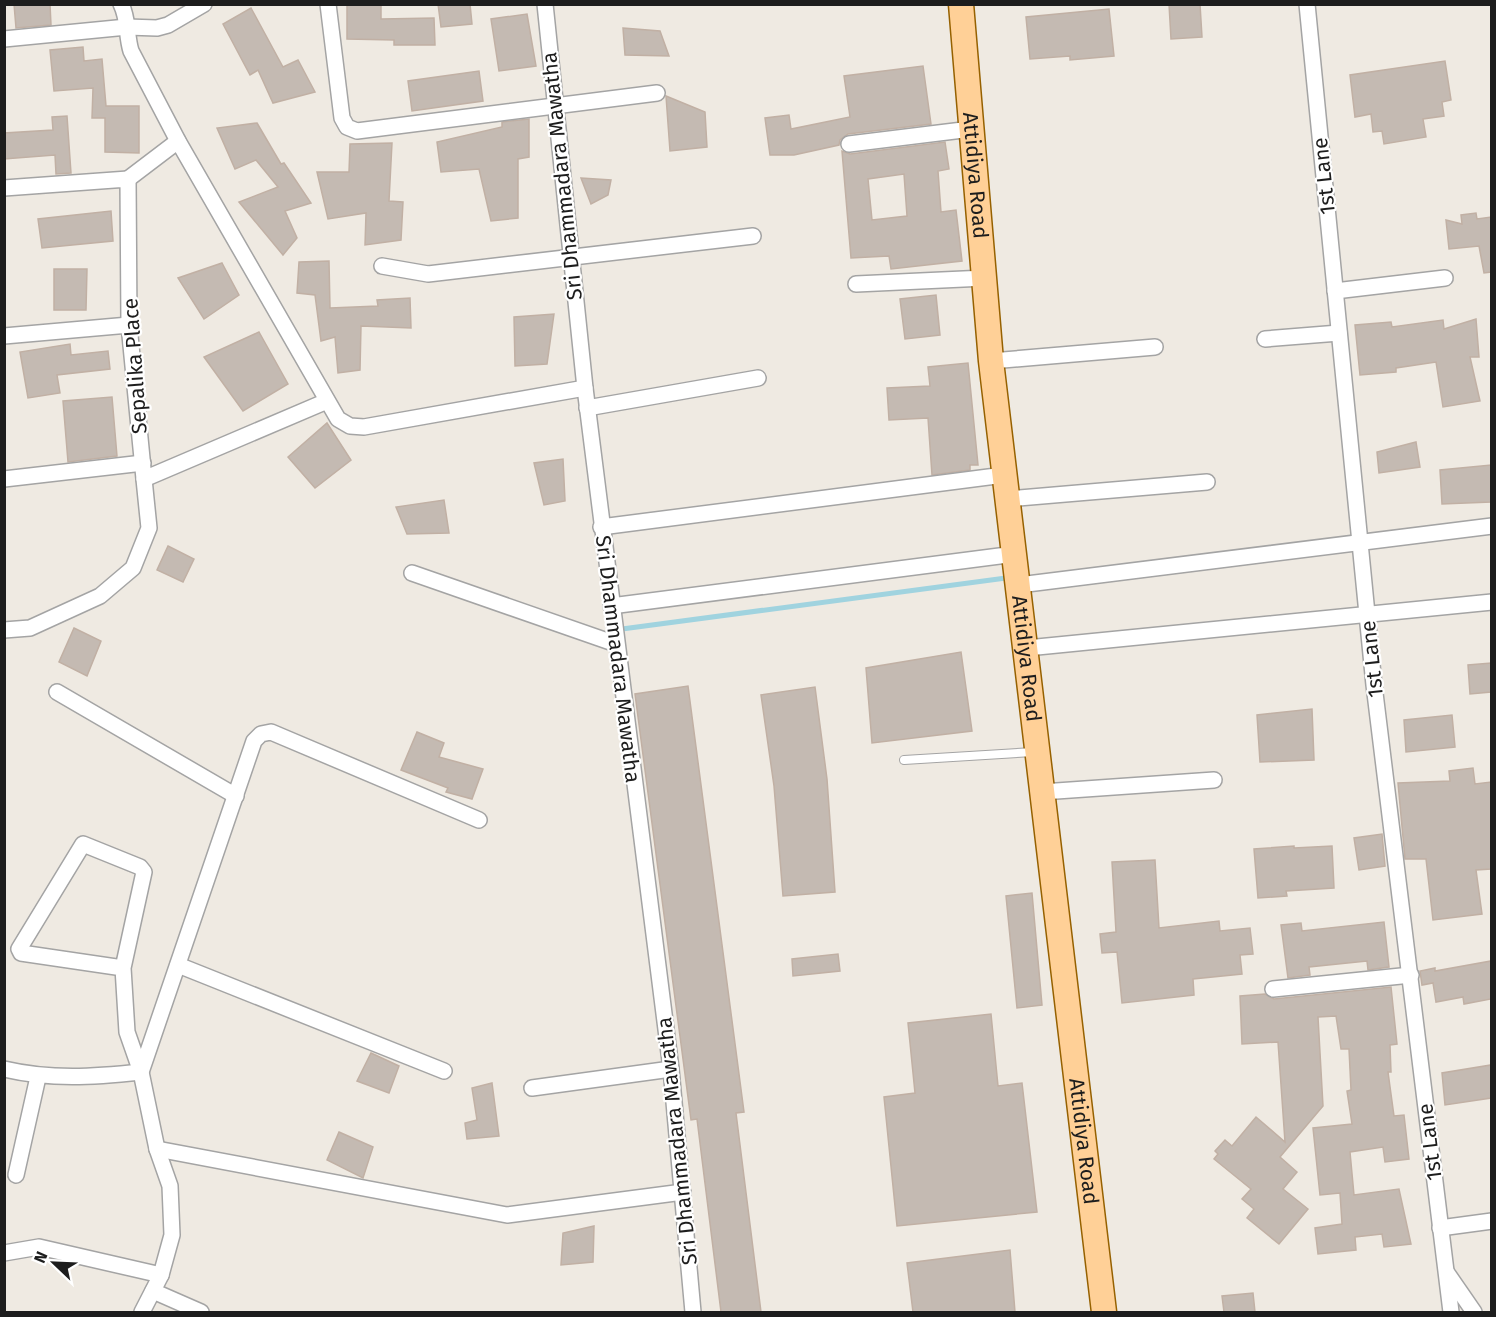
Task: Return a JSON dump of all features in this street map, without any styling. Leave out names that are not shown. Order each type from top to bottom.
[{"type":"main road","name":"Attidiya Road","points":[[961,4],[991,361],[1027,648],[1104,1312]]},
{"type":"street","points":[[121,4],[128,18],[127,27],[131,51],[178,141],[338,419],[350,426],[364,427],[585,388]]},
{"type":"street","points":[[4,39],[127,27],[144,29],[168,25],[204,4]]},
{"type":"street","points":[[328,4],[342,118],[351,129],[357,131],[657,93]]},
{"type":"street","name":"Sri Dhammadara Mawatha","points":[[546,4],[554,105],[587,408],[671,1069],[693,1312]]},
{"type":"street","name":"1st Lane","points":[[1307,4],[1374,685],[1451,1312]]},
{"type":"street","points":[[849,144],[971,129]]},
{"type":"street","points":[[4,188],[128,179],[178,141]]},
{"type":"street","name":"Sepalika Place","points":[[4,630],[30,628],[100,596],[133,568],[149,528],[129,325],[128,179]]},
{"type":"street","points":[[382,266],[428,274],[753,236]]},
{"type":"street","points":[[856,284],[985,278]]},
{"type":"street","points":[[1335,291],[1445,278]]},
{"type":"street","points":[[4,336],[129,325]]},
{"type":"street","points":[[1265,339],[1339,333]]},
{"type":"street","points":[[991,361],[1155,347]]},
{"type":"street","points":[[587,408],[758,378]]},
{"type":"street","points":[[144,479],[327,401]]},
{"type":"street","points":[[4,479],[143,463]]},
{"type":"street","points":[[601,527],[1004,475]]},
{"type":"street","points":[[1008,499],[1207,482]]},
{"type":"street","points":[[1019,585],[1491,526]]},
{"type":"street","points":[[611,606],[1014,554]]},
{"type":"street","points":[[412,573],[616,644]]},
{"type":"street","points":[[1027,648],[1491,602]]},
{"type":"street","points":[[57,692],[236,796]]},
{"type":"street","points":[[141,1072],[254,741],[261,734],[271,732],[479,820]]},
{"type":"street","points":[[1042,792],[1214,780]]},
{"type":"street","points":[[123,968],[21,953],[19,949],[83,844],[140,867],[144,872],[123,968],[127,1032],[141,1072],[157,1149],[170,1186],[172,1235],[161,1275],[142,1312]]},
{"type":"street","points":[[178,965],[444,1071]]},
{"type":"street","points":[[1273,989],[1411,975]]},
{"type":"street","points":[[4,1069],[38,1077],[84,1078],[141,1072]]},
{"type":"street","points":[[532,1088],[671,1069]]},
{"type":"street","points":[[16,1175],[38,1077]]},
{"type":"street","points":[[157,1149],[507,1215],[683,1192]]},
{"type":"street","points":[[1440,1228],[1491,1221]]},
{"type":"street","points":[[4,1253],[39,1247],[161,1275]]},
{"type":"street","points":[[1446,1271],[1474,1312]]},
{"type":"street","points":[[153,1291],[201,1312]]},
{"type":"lane","points":[[904,760],[1038,752]]},
{"type":"building","points":[[14,4],[50,4],[51,25],[16,28]]},
{"type":"building","points":[[347,4],[381,4],[381,19],[434,18],[435,45],[394,45],[394,40],[347,39]]},
{"type":"building","points":[[438,4],[470,4],[472,24],[441,27]]},
{"type":"building","points":[[1169,4],[1200,4],[1202,37],[1171,39]]},
{"type":"building","points":[[251,8],[283,67],[298,60],[315,92],[273,103],[258,70],[250,75],[223,24]]},
{"type":"building","points":[[1109,9],[1114,56],[1070,60],[1070,56],[1030,59],[1026,17]]},
{"type":"building","points":[[527,14],[536,66],[499,71],[491,19]]},
{"type":"building","points":[[623,28],[660,31],[669,56],[625,55]]},
{"type":"building","points":[[83,47],[84,61],[102,59],[106,106],[139,106],[139,153],[105,152],[105,118],[92,118],[93,88],[54,91],[50,50]]},
{"type":"building","points":[[1445,61],[1451,100],[1442,102],[1444,116],[1423,119],[1426,137],[1384,144],[1382,131],[1373,132],[1371,114],[1355,117],[1350,75]]},
{"type":"building","points":[[923,66],[931,124],[848,134],[840,140],[839,145],[794,155],[770,155],[765,118],[789,115],[791,129],[850,117],[844,76]]},
{"type":"building","points":[[479,71],[483,101],[412,111],[408,81]]},
{"type":"building","points":[[666,96],[705,112],[707,147],[670,151]]},
{"type":"building","points":[[67,116],[71,173],[56,174],[55,155],[4,159],[4,133],[53,130],[52,117]]},
{"type":"building","points":[[529,119],[529,157],[518,159],[518,218],[491,221],[479,169],[441,172],[437,142],[502,127],[502,122]]},
{"type":"building","points":[[257,123],[281,164],[284,163],[311,203],[285,211],[297,238],[283,255],[239,202],[278,187],[256,160],[235,169],[217,128]]},
{"type":"building","points":[[945,142],[949,169],[938,171],[941,212],[956,210],[962,261],[891,269],[889,256],[851,258],[842,151],[850,154]],"holes":[[[904,174],[907,216],[872,220],[868,179]]]},
{"type":"building","points":[[392,143],[389,201],[403,202],[401,240],[365,245],[366,213],[328,219],[317,172],[349,172],[350,144]]},
{"type":"building","points":[[581,178],[611,180],[608,195],[591,204]]},
{"type":"building","points":[[111,211],[113,241],[42,248],[38,219]]},
{"type":"building","points":[[1476,213],[1477,219],[1491,217],[1491,272],[1484,273],[1479,246],[1449,249],[1446,220],[1462,224],[1461,215]]},
{"type":"building","points":[[329,261],[330,308],[378,306],[377,300],[410,298],[411,328],[361,326],[360,370],[338,373],[335,337],[321,341],[315,295],[297,293],[299,262]]},
{"type":"building","points":[[222,263],[239,295],[204,319],[178,278]]},
{"type":"building","points":[[54,269],[87,269],[86,310],[54,310]]},
{"type":"building","points":[[936,295],[940,335],[905,339],[900,299]]},
{"type":"building","points":[[554,314],[547,364],[515,366],[514,317]]},
{"type":"building","points":[[1476,319],[1479,357],[1470,357],[1480,401],[1443,407],[1436,362],[1396,368],[1396,372],[1360,375],[1355,325],[1391,322],[1392,327],[1443,320],[1444,329]]},
{"type":"building","points":[[259,332],[288,384],[243,411],[204,357]]},
{"type":"building","points":[[70,344],[71,355],[108,351],[110,369],[57,375],[60,393],[28,398],[20,352]]},
{"type":"building","points":[[968,363],[978,465],[970,465],[970,470],[932,475],[928,418],[889,420],[887,388],[930,386],[928,367]]},
{"type":"building","points":[[112,397],[117,456],[68,462],[63,401]]},
{"type":"building","points":[[327,423],[351,460],[315,488],[288,457]]},
{"type":"building","points":[[1416,442],[1420,467],[1379,473],[1377,452]]},
{"type":"building","points":[[563,459],[565,501],[544,505],[534,463]]},
{"type":"building","points":[[1491,465],[1491,502],[1442,504],[1440,470]]},
{"type":"building","points":[[444,500],[449,533],[407,534],[396,507]]},
{"type":"building","points":[[168,546],[194,559],[183,582],[157,570]]},
{"type":"building","points":[[74,628],[101,641],[87,676],[59,662]]},
{"type":"building","points":[[961,652],[972,731],[872,743],[866,668]]},
{"type":"building","points":[[1491,663],[1491,692],[1470,694],[1468,665]]},
{"type":"building","points":[[688,686],[744,1112],[736,1113],[761,1312],[721,1312],[697,1119],[691,1120],[635,694]]},
{"type":"building","points":[[815,687],[827,779],[835,892],[783,896],[774,786],[761,695]]},
{"type":"building","points":[[1312,709],[1314,760],[1260,762],[1257,715]]},
{"type":"building","points":[[1452,715],[1455,747],[1406,752],[1404,720]]},
{"type":"building","points":[[417,732],[444,743],[439,757],[483,769],[472,799],[446,792],[448,788],[401,770]]},
{"type":"building","points":[[1473,768],[1475,784],[1491,782],[1491,869],[1476,870],[1482,914],[1433,920],[1426,859],[1405,859],[1398,783],[1450,781],[1449,771]]},
{"type":"building","points":[[1382,834],[1385,866],[1359,870],[1354,838]]},
{"type":"building","points":[[1294,846],[1294,848],[1332,846],[1334,888],[1286,891],[1287,896],[1258,898],[1254,849]]},
{"type":"building","points":[[1155,860],[1159,928],[1219,921],[1220,931],[1250,928],[1253,954],[1240,955],[1242,974],[1193,979],[1194,995],[1122,1003],[1117,952],[1102,953],[1100,934],[1116,932],[1112,862]]},
{"type":"building","points":[[1032,893],[1042,1005],[1017,1008],[1006,896]]},
{"type":"building","points":[[1384,922],[1389,967],[1368,970],[1367,961],[1309,967],[1310,975],[1288,978],[1281,925],[1301,923],[1302,931]]},
{"type":"building","points":[[838,954],[840,971],[793,976],[792,959]]},
{"type":"building","points":[[1491,961],[1491,999],[1464,1004],[1463,997],[1436,1002],[1433,983],[1422,985],[1420,971],[1435,968],[1435,971]]},
{"type":"building","points":[[1391,987],[1397,1044],[1390,1045],[1391,1072],[1388,1072],[1394,1116],[1404,1115],[1409,1159],[1385,1162],[1383,1147],[1350,1152],[1354,1195],[1399,1189],[1411,1244],[1384,1247],[1382,1234],[1355,1237],[1356,1250],[1318,1254],[1315,1228],[1342,1224],[1340,1193],[1320,1195],[1313,1128],[1352,1124],[1347,1091],[1351,1090],[1349,1049],[1341,1049],[1336,1016],[1318,1017],[1323,1106],[1280,1157],[1297,1172],[1283,1189],[1308,1209],[1279,1244],[1247,1218],[1254,1209],[1242,1199],[1251,1189],[1214,1159],[1218,1154],[1215,1151],[1225,1140],[1232,1146],[1256,1117],[1285,1142],[1278,1042],[1242,1044],[1240,996],[1265,994],[1274,999]]},
{"type":"building","points":[[991,1014],[998,1086],[1022,1083],[1037,1212],[897,1226],[884,1097],[915,1093],[908,1023]]},
{"type":"building","points":[[371,1053],[399,1066],[389,1093],[357,1081]]},
{"type":"building","points":[[1491,1065],[1491,1098],[1445,1105],[1442,1073]]},
{"type":"building","points":[[492,1083],[499,1136],[467,1139],[465,1123],[477,1120],[472,1088]]},
{"type":"building","points":[[339,1132],[373,1147],[363,1178],[327,1160]]},
{"type":"building","points":[[594,1226],[593,1262],[561,1265],[563,1233]]},
{"type":"building","points":[[1010,1250],[1015,1312],[913,1312],[907,1263]]},
{"type":"building","points":[[1253,1293],[1255,1312],[1224,1312],[1222,1296]]},
{"type":"waterway","points":[[622,629],[1006,578]]}]
